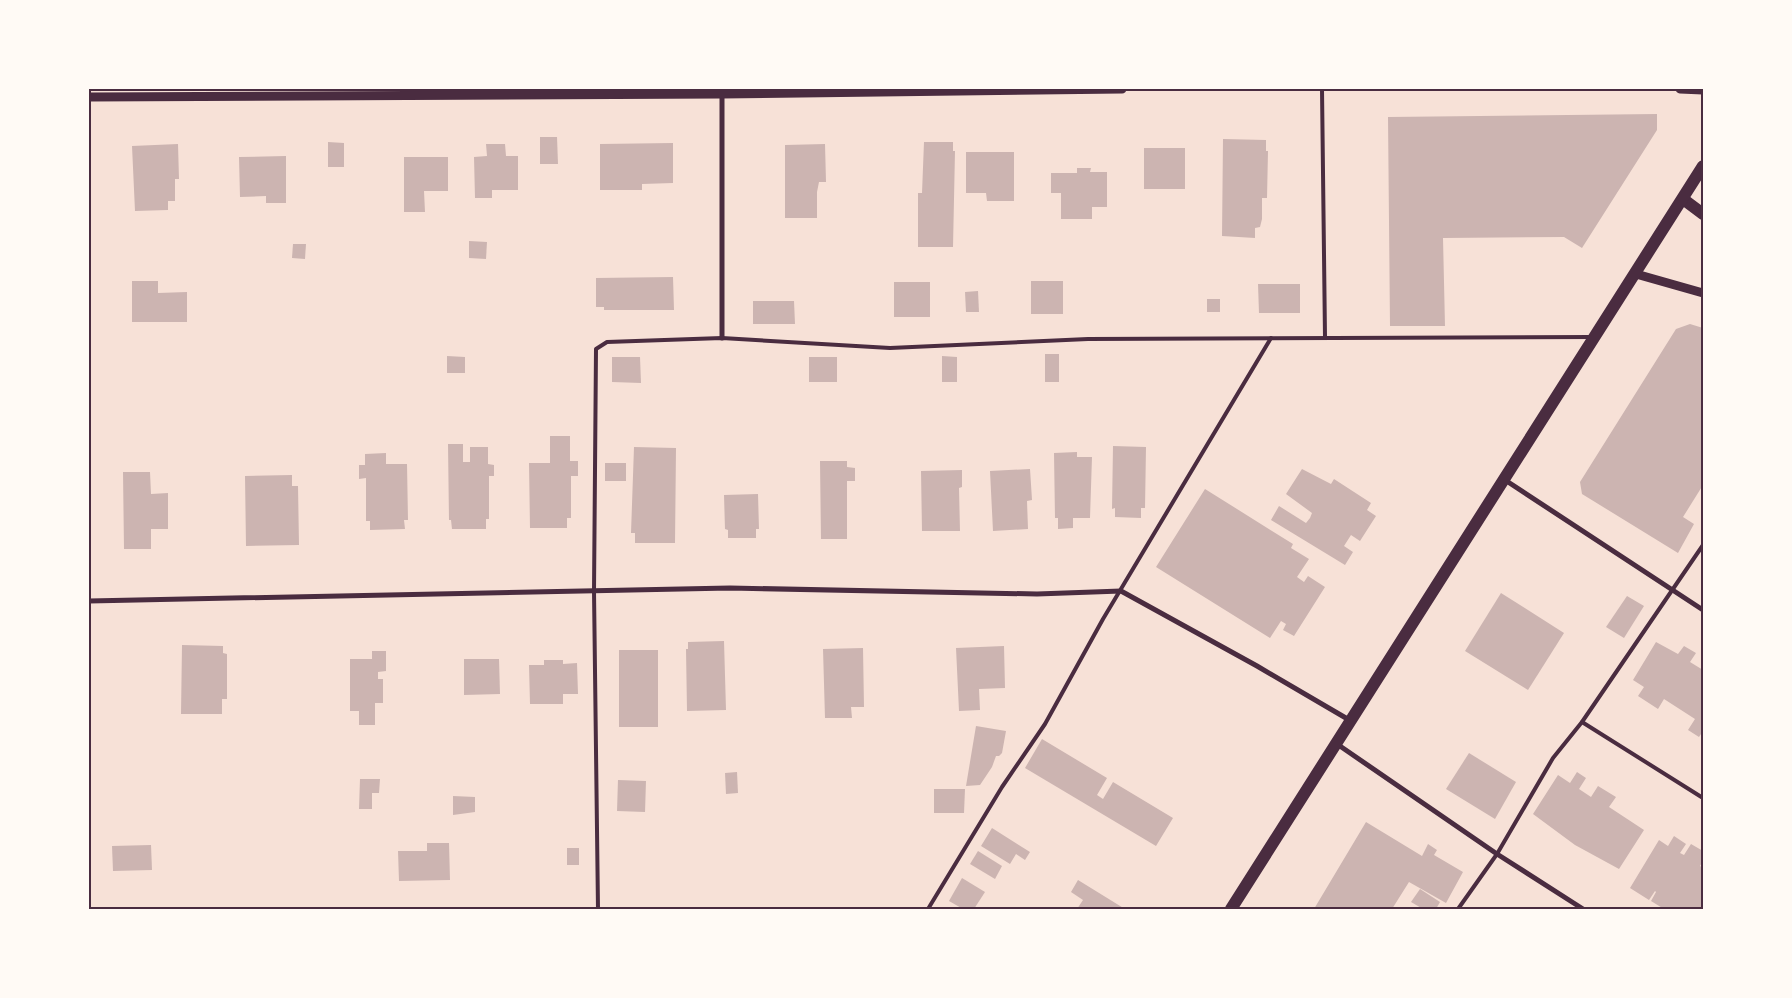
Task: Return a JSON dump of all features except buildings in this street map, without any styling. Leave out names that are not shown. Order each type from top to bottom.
[{"type":"main road","points":[[1232,909],[1703,166]]},
{"type":"main road","points":[[1683,199],[1703,214]]},
{"type":"street","points":[[89,97],[1122,89]]},
{"type":"street","points":[[1680,89],[1703,90]]},
{"type":"street","points":[[722,92],[722,338]]},
{"type":"street","points":[[1636,274],[1703,293]]},
{"type":"street","points":[[1505,480],[1703,610]]},
{"type":"street","points":[[89,602],[730,588],[1037,594],[1121,592],[1257,666],[1351,721]]},
{"type":"street","points":[[1337,744],[1497,854],[1583,909]]},
{"type":"lane","points":[[1322,89],[1325,337]]},
{"type":"lane","points":[[598,909],[594,591],[596,350],[607,342],[722,338],[890,348],[1088,339],[1596,337]]},
{"type":"lane","points":[[928,909],[1008,779],[1045,724],[1103,619],[1121,592],[1271,338]]},
{"type":"lane","points":[[1458,909],[1497,854],[1553,758],[1582,722],[1703,545]]},
{"type":"lane","points":[[1582,722],[1703,798]]}]
